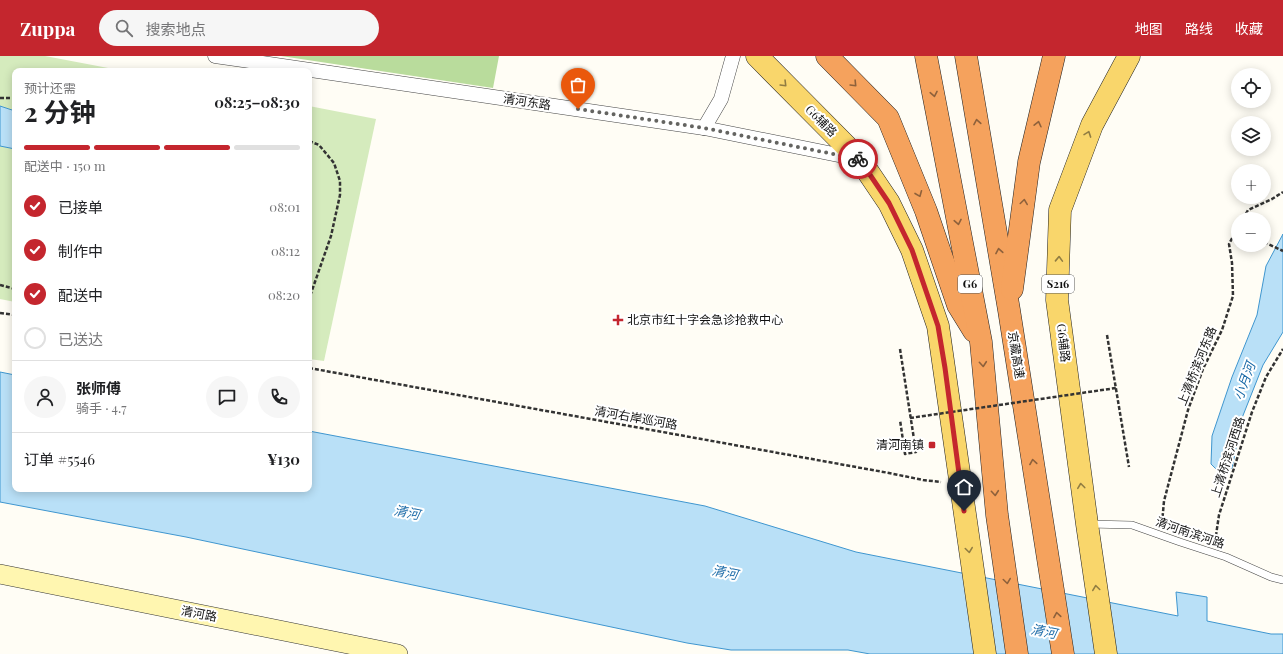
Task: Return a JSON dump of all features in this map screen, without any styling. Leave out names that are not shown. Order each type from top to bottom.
[{"type":"highway","points":[[827,56],[888,118],[926,211],[958,305],[981,342]]},
{"type":"highway","name":"G6","points":[[926,56],[981,342],[997,515],[1018,654]]},
{"type":"highway","name":"京藏高速","points":[[966,56],[1009,310],[1063,654]]},
{"type":"highway","points":[[1009,310],[1029,162],[1054,56]]},
{"type":"main road","name":"G6辅路","points":[[757,56],[860,160],[889,203],[912,250],[938,326],[984,654]]},
{"type":"main road","name":"G6辅路","points":[[1106,654],[1086,524],[1057,300],[1060,210],[1092,125],[1129,56]]},
{"type":"street","name":"清河东路","points":[[215,56],[296,68]]},
{"type":"street","points":[[704,128],[722,99],[734,56]]},
{"type":"street","name":"清河东路","points":[[312,70],[704,128],[860,160]]},
{"type":"street","name":"清河路","points":[[0,574],[398,654]]},
{"type":"lane","name":"清河南滨河路","points":[[1086,524],[1132,525],[1226,557],[1271,577],[1283,580]]},
{"type":"path","points":[[0,98],[12,98]]},
{"type":"path","points":[[312,142],[319,145],[334,163],[340,181],[340,195],[331,236],[312,290]]},
{"type":"path","points":[[1247,212],[1248,210],[1283,192]]},
{"type":"path","name":"上清桥滨河东路","points":[[1162,536],[1164,501],[1188,410],[1203,369],[1222,330],[1233,296],[1232,263],[1229,244],[1231,240]]},
{"type":"path","points":[[1271,245],[1283,251]]},
{"type":"path","points":[[0,286],[12,288]]},
{"type":"path","points":[[0,312],[12,314]]},
{"type":"path","points":[[1107,335],[1129,467]]},
{"type":"path","points":[[900,348],[916,452],[905,454],[900,420]]},
{"type":"path","name":"上清桥滨河西路","points":[[1213,553],[1219,516],[1252,412],[1266,377],[1283,350]]},
{"type":"path","name":"清河右岸巡河路","points":[[312,369],[923,480],[960,483]]},
{"type":"path","points":[[910,418],[1116,388]]},
{"type":"green space","points":[[0,56],[45,56],[108,68],[12,68],[12,301],[0,299]]},
{"type":"green space","points":[[281,56],[499,56],[493,88]]},
{"type":"green space","points":[[312,107],[376,119],[324,361],[312,359]]},
{"type":"water","points":[[0,106],[12,110],[12,148],[0,146]]},
{"type":"water","name":"小月河","points":[[1283,234],[1283,332],[1263,365],[1242,418],[1232,468],[1217,470],[1211,464],[1212,436],[1232,377],[1257,315],[1266,266]]},
{"type":"water","name":"清河","points":[[0,372],[12,374],[12,492],[312,492],[312,432],[705,506],[856,552],[1178,616],[1176,592],[1207,597],[1207,621],[1271,634],[1283,634],[1283,654],[870,654],[848,650],[731,650],[687,643],[186,537],[0,502]]},
{"type":"way so far","points":[[578,109],[704,128],[858,159]]},
{"type":"place","name":"北京市红十字会急诊抢救中心","points":[[618,320]]},
{"type":"place","name":"清河南镇","points":[[932,445]]},
{"type":"route","points":[[858,159],[889,203],[912,250],[938,326],[964,511]]}]
